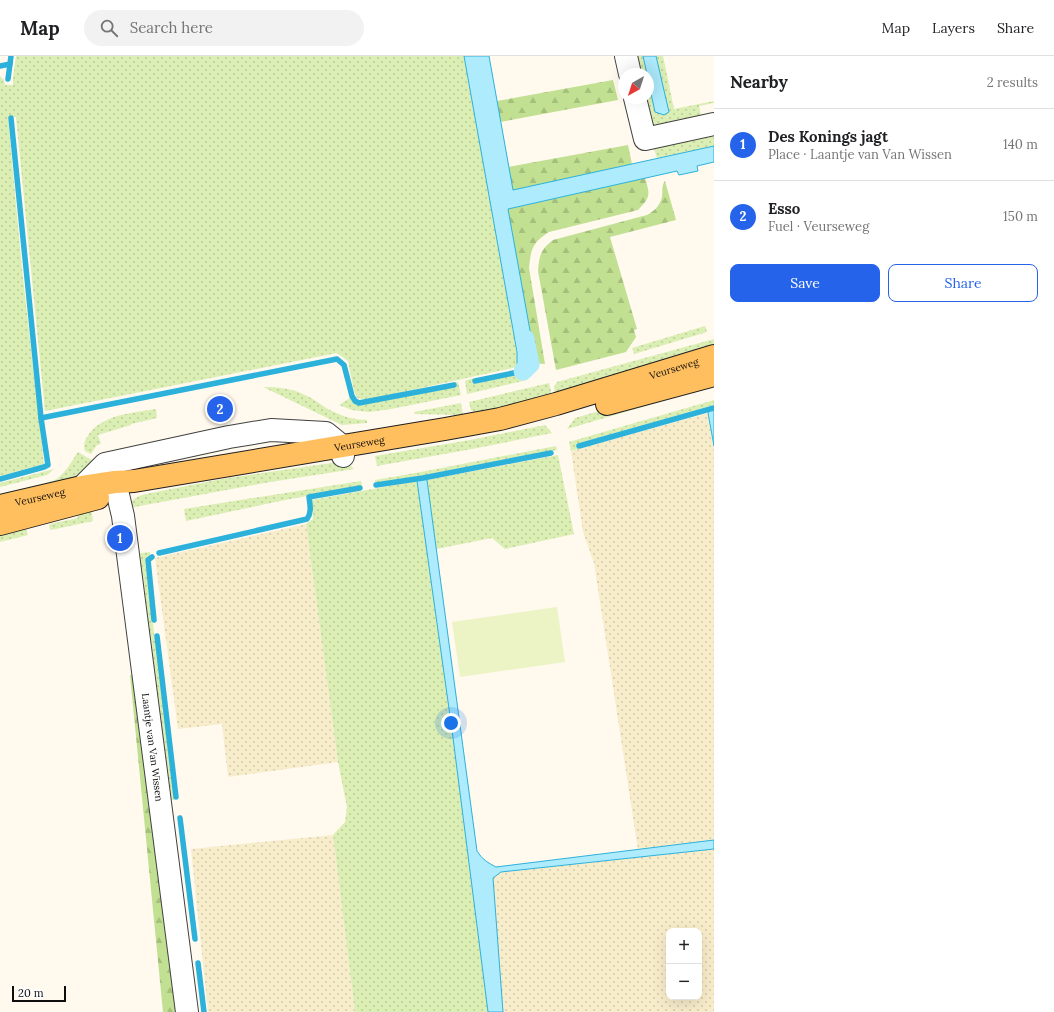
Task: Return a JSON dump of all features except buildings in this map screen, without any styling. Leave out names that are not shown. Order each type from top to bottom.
[{"type":"main road","name":"Veurseweg","points":[[0,506],[116,488],[182,482],[507,417],[556,404],[714,356]]},
{"type":"main road","name":"Veurseweg","points":[[343,451],[444,439],[507,427],[581,410],[714,375]]},
{"type":"main road","name":"Veurseweg","points":[[0,524],[84,494]]},
{"type":"street","points":[[626,56],[629,68]]},
{"type":"street","points":[[636,104],[645,140],[714,124]]},
{"type":"street","points":[[84,494],[105,464],[257,432],[271,430],[326,433],[343,451]]},
{"type":"street","name":"Laantje van Van Wissen","points":[[116,488],[123,516],[187,1012]]},
{"type":"shaded area","points":[[708,413],[714,446],[714,840],[638,850],[594,563],[583,532],[571,451]]},
{"type":"shaded area","points":[[306,524],[338,762],[228,777],[222,724],[178,729],[155,558]]},
{"type":"shaded area","points":[[333,835],[355,1012],[208,1012],[191,849]]},
{"type":"shaded area","points":[[714,849],[714,1012],[503,1012],[493,878],[501,872]]},
{"type":"green space","points":[[16,56],[464,56],[517,352],[517,367],[366,400],[357,398],[354,391],[348,361],[337,353],[45,411],[16,117],[8,118],[22,269],[44,464],[0,476],[0,76],[4,80],[5,85],[13,85]]},
{"type":"green space","points":[[631,56],[643,56],[646,68],[634,68]]},
{"type":"green space","points":[[656,56],[663,56],[674,109],[714,101],[714,103],[699,106],[702,119],[661,127],[651,123],[643,104],[653,104],[655,112],[668,112]]},
{"type":"green space","points":[[613,80],[618,100],[500,122],[497,101]]},
{"type":"green space","points":[[714,130],[714,146],[657,158],[654,149],[659,142]]},
{"type":"green space","points":[[628,145],[632,164],[513,191],[508,167]]},
{"type":"green space","points":[[645,178],[648,188],[648,195],[638,210],[549,232],[533,247],[529,268],[545,364],[532,363],[531,336],[508,209]]},
{"type":"green space","points":[[665,181],[676,220],[610,237],[637,329],[634,330],[636,337],[626,352],[556,370],[538,271],[539,261],[543,250],[553,240],[647,215],[660,203]]},
{"type":"green space","points":[[705,326],[707,332],[634,354],[632,348]]},
{"type":"green space","points":[[714,339],[714,349],[556,399],[554,387],[557,382]]},
{"type":"green space","points":[[526,371],[527,380],[467,394],[465,381],[473,378],[475,384]]},
{"type":"green space","points":[[714,378],[714,386],[567,429],[575,418]]},
{"type":"green space","points":[[454,382],[458,382],[461,395],[369,412],[352,410],[339,405],[350,398],[352,402],[360,405],[455,387]]},
{"type":"green space","points":[[549,383],[553,400],[475,413],[471,410],[469,402]]},
{"type":"green space","points":[[263,387],[290,389],[310,398],[336,413],[346,417],[367,420],[367,423],[342,425]]},
{"type":"green space","points":[[714,400],[714,405],[577,444],[578,449],[571,451],[569,442]]},
{"type":"green space","points":[[461,403],[463,415],[415,414],[414,412]]},
{"type":"green space","points":[[156,409],[157,418],[131,424],[98,435],[101,444],[97,445],[91,454],[85,451],[84,444],[86,438],[95,427],[103,422],[129,413]]},
{"type":"green space","points":[[545,425],[552,433],[377,466],[375,456],[470,440]]},
{"type":"green space","points":[[556,446],[557,450],[421,476],[375,483],[375,480]]},
{"type":"green space","points":[[78,452],[95,462],[90,467],[68,481],[0,504],[0,494],[53,481],[61,475]]},
{"type":"green space","points":[[558,455],[574,534],[505,549],[492,538],[436,549],[427,480]]},
{"type":"green space","points":[[345,461],[354,469],[270,482],[129,508],[133,500],[146,494],[222,479]]},
{"type":"green space","points":[[54,469],[47,475],[0,487],[0,483]]},
{"type":"green space","points":[[361,481],[362,486],[285,500],[186,521],[184,509]]},
{"type":"green space","points":[[417,481],[452,730],[488,1012],[355,1012],[333,835],[345,822],[347,807],[338,762],[306,524],[313,519],[312,500]]},
{"type":"green space","points":[[91,508],[93,521],[51,530],[49,527],[50,524],[78,518],[76,509]]},
{"type":"green space","points":[[26,529],[28,535],[0,542],[0,535]]},
{"type":"green space","points":[[150,552],[150,555],[145,561],[175,800],[169,799],[133,554]]},
{"type":"green space","points":[[557,607],[565,662],[460,677],[452,622]]},
{"type":"green space","points":[[130,675],[136,675],[176,1012],[163,1012]]},
{"type":"water","points":[[464,56],[489,56],[513,190],[714,146],[714,162],[697,166],[698,171],[679,175],[677,171],[508,209],[531,336],[532,363],[517,367],[517,352]]},
{"type":"water","points":[[643,56],[656,56],[669,112],[664,115],[655,112],[653,104],[654,68],[646,68]]},
{"type":"water","points":[[712,406],[714,408],[714,446],[708,413]]},
{"type":"water","points":[[421,476],[427,480],[477,851],[479,854],[490,864],[496,867],[714,840],[714,849],[501,872],[493,878],[503,1012],[488,1012],[452,730],[417,481]]},
{"type":"waterway","points":[[0,66],[10,64],[11,56]]},
{"type":"waterway","points":[[8,79],[10,64]]},
{"type":"waterway","points":[[0,479],[48,465],[41,418],[11,118]]},
{"type":"waterway","points":[[523,371],[530,364],[525,339]]},
{"type":"waterway","points":[[41,418],[337,359],[344,365],[352,396],[355,401],[359,403],[454,385]]},
{"type":"waterway","points":[[475,381],[523,371]]},
{"type":"waterway","points":[[579,446],[714,408]]},
{"type":"waterway","points":[[376,485],[423,478],[551,453]]},
{"type":"waterway","points":[[159,553],[307,519],[310,511],[309,497],[360,488]]},
{"type":"waterway","points":[[152,557],[148,560],[154,620]]},
{"type":"waterway","points":[[157,636],[176,797]]},
{"type":"waterway","points":[[180,818],[195,939]]},
{"type":"waterway","points":[[198,963],[204,1012]]},
{"type":"place","name":"Esso","points":[[220,409]]},
{"type":"place","name":"Des Konings jagt","points":[[120,538]]}]
